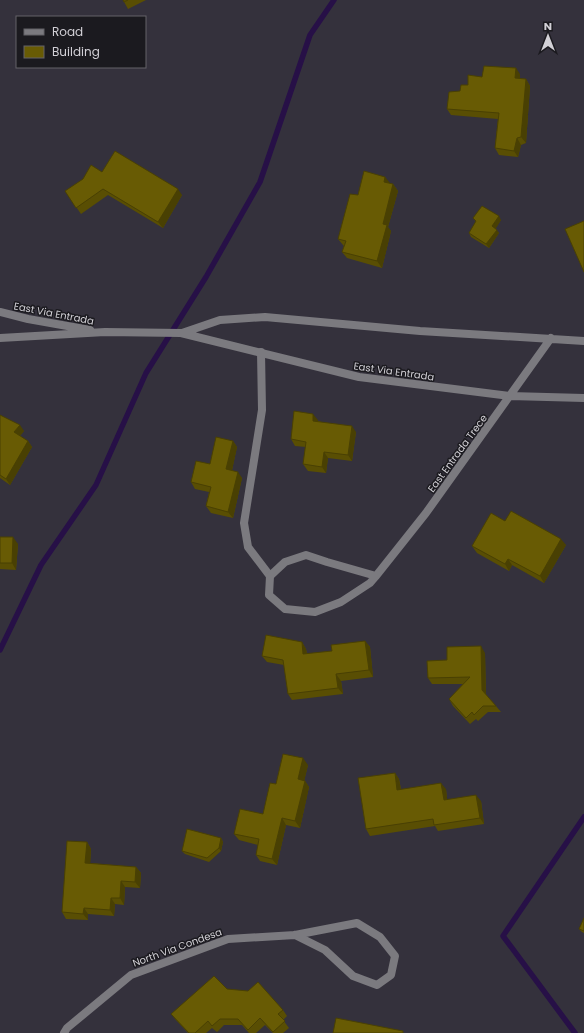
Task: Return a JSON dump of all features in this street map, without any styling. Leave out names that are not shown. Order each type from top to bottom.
[{"type":"street","name":"East Via Entrada","points":[[0,312],[28,319],[105,332]]},
{"type":"street","name":"East Via Entrada","points":[[181,333],[220,320],[265,317],[420,331],[584,341]]},
{"type":"street","name":"East Via Entrada","points":[[0,338],[105,332],[181,333],[359,377],[510,396],[584,398]]},
{"type":"street","name":"East Entrada Trece","points":[[270,576],[269,595],[285,609],[315,612],[341,602],[370,583],[426,513],[551,338]]},
{"type":"street","points":[[260,352],[262,410],[244,523],[248,547],[270,576],[285,562],[306,555],[376,576]]},
{"type":"street","name":"North Via Condesa","points":[[64,1033],[67,1028],[130,975],[228,939],[295,935],[357,924],[380,938],[396,956],[391,975],[377,985],[353,976],[325,950],[295,935]]},
{"type":"building","points":[[484,66],[516,68],[515,78],[526,79],[521,137],[517,138],[514,151],[495,148],[499,113],[447,109],[449,92],[460,91],[461,85],[468,85],[468,75],[482,77]]},
{"type":"building","points":[[115,151],[178,189],[158,222],[103,189],[76,208],[65,191],[83,179],[91,165],[102,172]]},
{"type":"building","points":[[364,171],[385,177],[384,182],[393,184],[383,224],[387,225],[377,261],[342,252],[346,241],[338,239],[350,194],[358,195]]},
{"type":"building","points":[[482,206],[499,216],[492,226],[497,230],[486,244],[469,233],[476,221],[473,218]]},
{"type":"building","points":[[584,221],[584,272],[565,229]]},
{"type":"building","points":[[294,411],[313,414],[313,421],[352,426],[348,455],[324,452],[322,467],[303,464],[306,442],[291,439]]},
{"type":"building","points":[[0,415],[20,425],[14,432],[28,441],[6,479],[0,475]]},
{"type":"building","points":[[216,437],[233,441],[226,469],[238,472],[228,512],[206,506],[211,487],[191,482],[196,461],[210,464]]},
{"type":"building","points":[[511,511],[561,539],[540,576],[508,559],[505,564],[472,546],[491,513],[505,521]]},
{"type":"building","points":[[0,537],[13,537],[12,563],[0,563]]},
{"type":"building","points":[[266,635],[302,642],[303,654],[332,651],[331,645],[365,641],[369,670],[336,674],[338,688],[288,694],[283,660],[262,656]]},
{"type":"building","points":[[481,646],[482,690],[496,706],[483,706],[474,715],[472,712],[466,718],[449,699],[470,677],[428,678],[427,661],[447,660],[447,647]]},
{"type":"building","points":[[283,754],[303,758],[298,779],[305,781],[295,821],[282,818],[272,859],[256,855],[259,839],[234,834],[240,809],[263,814],[270,783],[276,784]]},
{"type":"building","points":[[395,773],[397,790],[441,783],[444,800],[476,795],[480,818],[434,825],[433,819],[366,829],[358,778]]},
{"type":"building","points":[[187,829],[221,838],[219,848],[207,858],[182,851]]},
{"type":"building","points":[[67,841],[87,842],[85,863],[136,867],[135,882],[121,881],[120,898],[111,898],[110,910],[84,908],[83,914],[62,912]]},
{"type":"building","points":[[584,918],[584,931],[579,929]]},
{"type":"building","points":[[214,976],[227,989],[248,991],[258,982],[283,1010],[278,1014],[285,1021],[273,1032],[260,1018],[248,1030],[238,1019],[220,1019],[212,1026],[208,1021],[195,1033],[189,1033],[171,1014]]},
{"type":"building","points":[[336,1018],[403,1031],[403,1033],[333,1033]]},
{"type":"waterway","points":[[0,650],[41,565],[96,485],[146,373],[206,277],[260,182],[310,35],[334,0]]},
{"type":"waterway","points":[[575,1033],[503,936],[584,817]]}]
